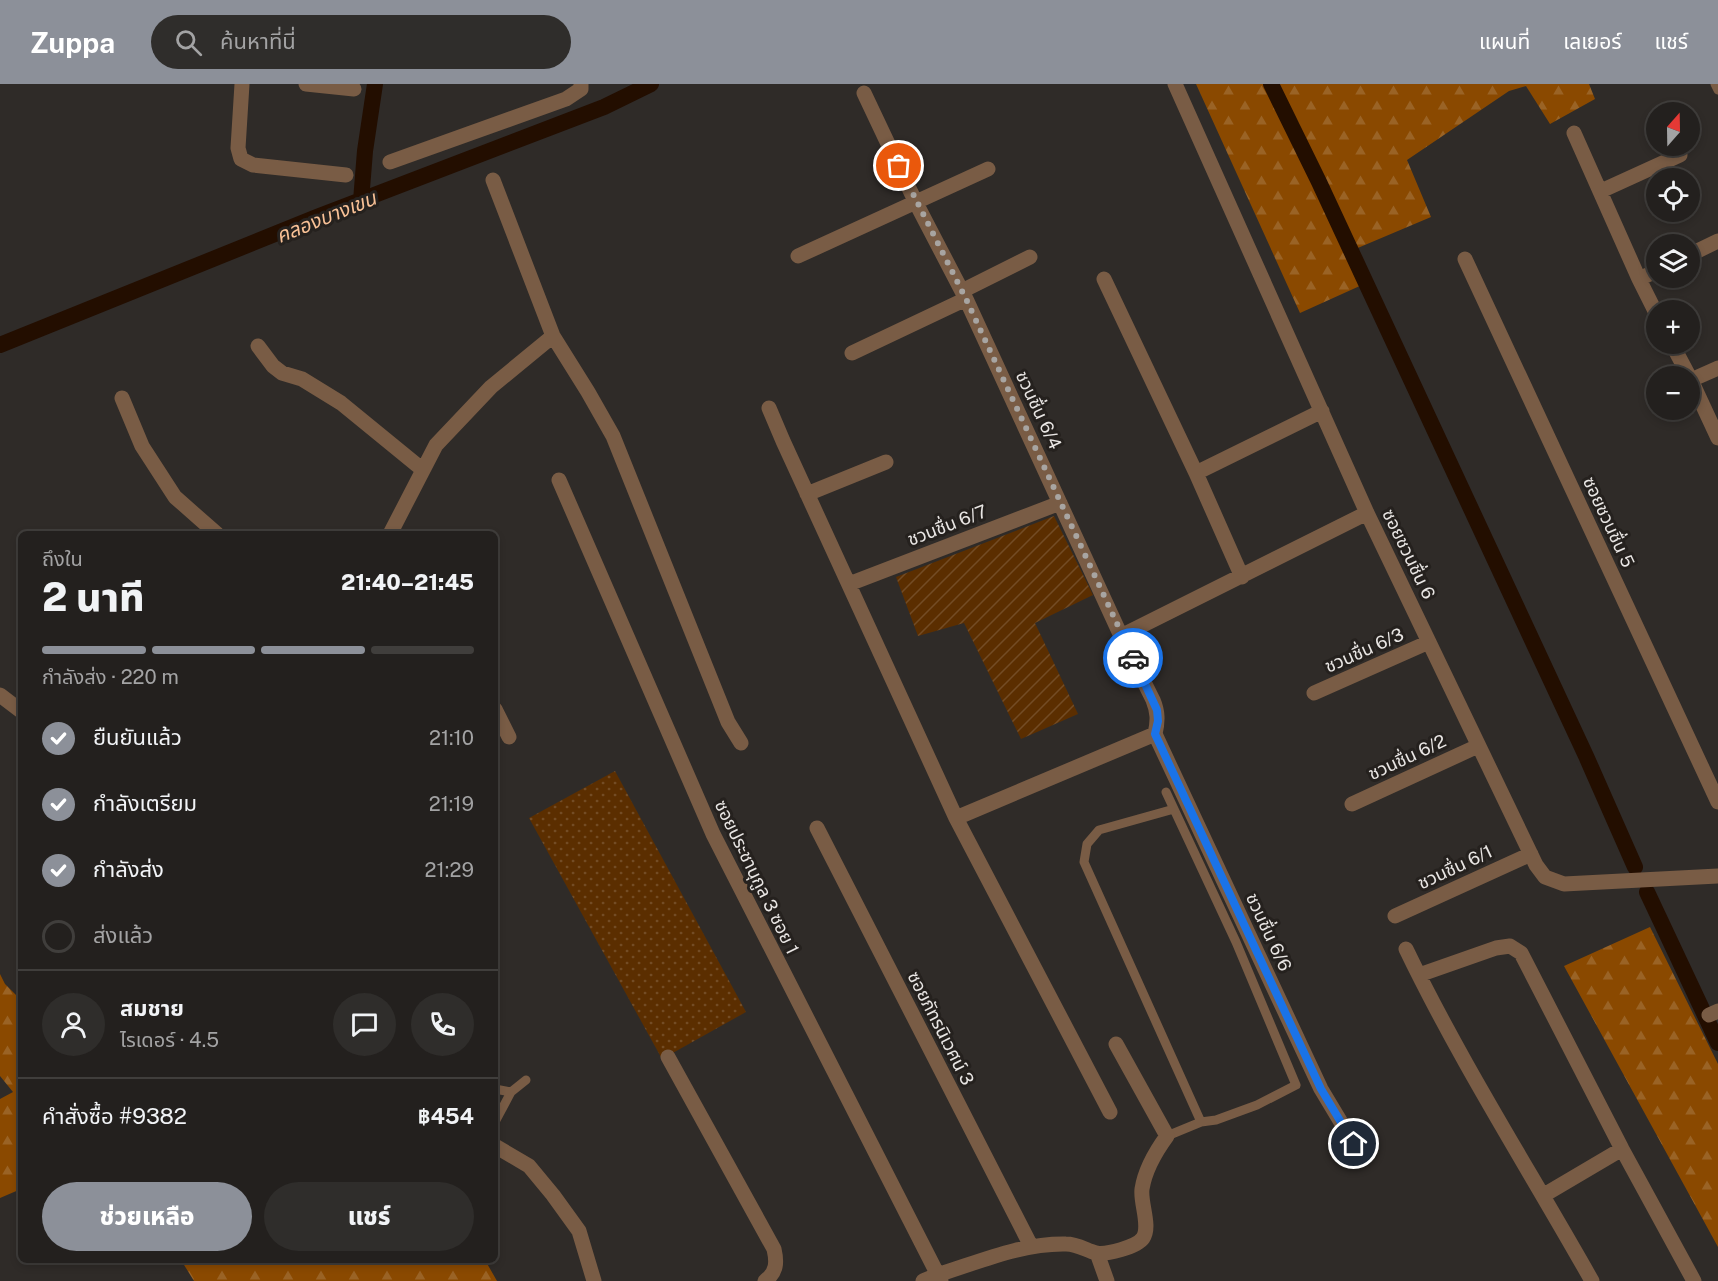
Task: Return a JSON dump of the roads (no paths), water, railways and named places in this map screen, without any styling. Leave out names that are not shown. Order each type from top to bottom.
[{"type":"street","points":[[242,84],[238,148],[241,159],[253,165],[346,175]]},
{"type":"street","points":[[306,84],[354,89]]},
{"type":"street","points":[[390,162],[566,99],[581,89],[581,84]]},
{"type":"street","name":"ซอยชวนชื่น 6","points":[[1175,84],[1367,513],[1531,854],[1545,877],[1564,884],[1718,876]]},
{"type":"street","name":"ชวนชื่น 6/4","points":[[864,93],[916,203],[964,295],[1157,710],[1158,721],[1155,734]]},
{"type":"street","points":[[1574,133],[1649,300]]},
{"type":"street","points":[[1600,191],[1678,156]]},
{"type":"street","points":[[798,256],[988,169]]},
{"type":"street","points":[[493,180],[553,336],[613,436],[728,722],[741,743]]},
{"type":"street","points":[[1700,250],[1718,241]]},
{"type":"street","points":[[852,353],[964,295],[1030,257]]},
{"type":"street","name":"ซอยชวนชื่น 5","points":[[1465,259],[1718,802]]},
{"type":"street","points":[[1638,279],[1646,275]]},
{"type":"street","points":[[1104,279],[1196,473],[1242,577]]},
{"type":"street","points":[[392,531],[436,445],[491,387],[553,336]]},
{"type":"street","points":[[258,346],[273,366],[282,373],[302,379],[341,404],[423,470]]},
{"type":"street","points":[[1700,376],[1718,368]]},
{"type":"street","points":[[122,398],[142,446],[175,497],[214,531]]},
{"type":"street","points":[[1700,399],[1718,438]]},
{"type":"street","points":[[769,408],[956,818],[1110,1112]]},
{"type":"street","points":[[1196,473],[1322,411]]},
{"type":"street","points":[[807,494],[886,462]]},
{"type":"street","name":"ซอยประชานุกูล 3 ซอย 1","points":[[559,480],[713,834],[939,1278]]},
{"type":"street","name":"ชวนชื่น 6/7","points":[[849,584],[1060,503]]},
{"type":"street","points":[[1121,636],[1367,513]]},
{"type":"street","name":"ชวนชื่น 6/3","points":[[1314,693],[1429,642]]},
{"type":"street","points":[[0,695],[18,709]]},
{"type":"street","points":[[498,715],[509,737]]},
{"type":"street","points":[[956,818],[1155,734]]},
{"type":"street","name":"ชวนชื่น 6/6","points":[[1155,734],[1321,1089],[1354,1144]]},
{"type":"street","name":"ชวนชื่น 6/2","points":[[1352,804],[1479,746]]},
{"type":"street","name":"ซอยภัทรนิเวศน์ 3","points":[[817,828],[1031,1246]]},
{"type":"street","name":"ชวนชื่น 6/1","points":[[1395,916],[1531,854]]},
{"type":"street","points":[[1419,975],[1496,948],[1510,946],[1521,953],[1622,1149],[1694,1281]]},
{"type":"street","points":[[1406,949],[1475,1080],[1592,1281]]},
{"type":"street","points":[[923,1281],[939,1278],[1031,1246],[1078,1245],[1097,1253],[1140,1242],[1145,1235],[1141,1191],[1146,1173],[1167,1136],[1116,1044]]},
{"type":"street","points":[[668,1057],[774,1249],[777,1263],[772,1276],[765,1281]]},
{"type":"street","points":[[498,1148],[529,1166],[553,1195],[579,1232],[594,1281]]},
{"type":"street","points":[[1544,1195],[1622,1149]]},
{"type":"street","points":[[1097,1253],[1107,1281]]},
{"type":"lane","points":[[1715,84],[1718,90]]},
{"type":"lane","points":[[1166,792],[1236,942],[1296,1085],[1257,1105],[1216,1120],[1201,1122],[1167,1136]]},
{"type":"lane","points":[[1174,810],[1099,830],[1087,844],[1084,862],[1201,1122]]},
{"type":"lane","points":[[498,1116],[511,1092],[526,1080]]},
{"type":"lane","points":[[498,1090],[511,1092]]},
{"type":"waterway","points":[[361,201],[365,151],[375,84]]},
{"type":"waterway","name":"คลองบางเขน","points":[[0,345],[317,217],[604,107],[651,84]]},
{"type":"waterway","points":[[1271,84],[1319,182],[1586,756],[1635,867]]},
{"type":"waterway","points":[[1647,892],[1718,1043]]}]
